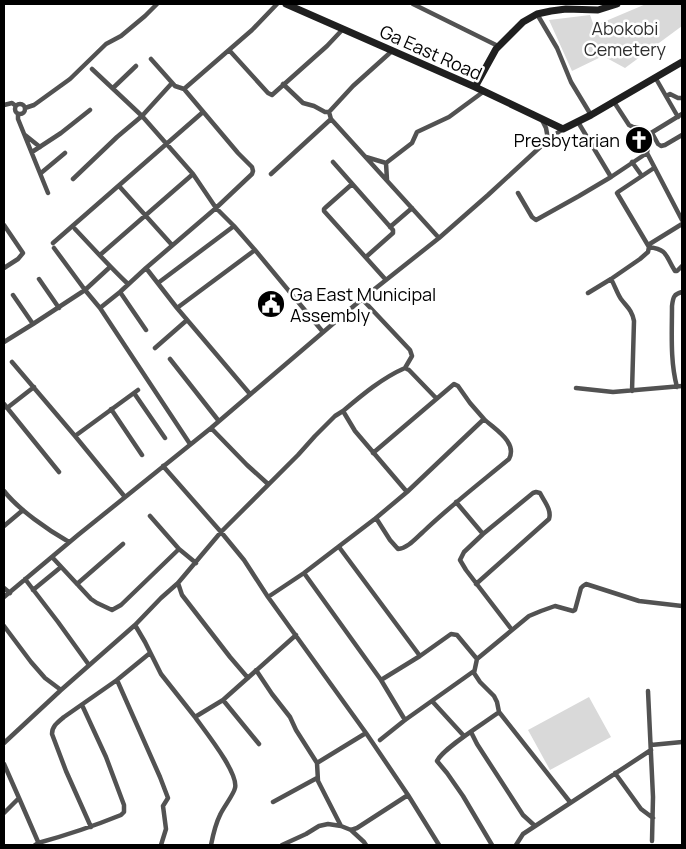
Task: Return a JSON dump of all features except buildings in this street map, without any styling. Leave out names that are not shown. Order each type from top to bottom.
[{"type":"street","points":[[18,114],[23,113],[25,108],[34,105],[70,79],[106,44],[121,36],[157,4]]},
{"type":"street","points":[[184,89],[252,30],[276,4]]},
{"type":"street","name":"Ga East Road","points":[[286,4],[301,7],[343,29],[475,87],[563,129]]},
{"type":"street","points":[[413,4],[498,46]]},
{"type":"street","points":[[475,87],[498,46],[523,22],[552,7],[598,10],[617,4]]},
{"type":"street","points":[[537,14],[557,48],[571,82],[591,115]]},
{"type":"street","points":[[229,50],[270,95],[318,54],[343,29]]},
{"type":"street","points":[[392,51],[352,86],[330,112],[331,119],[439,238]]},
{"type":"street","points":[[100,308],[216,208],[252,174],[253,170],[184,89],[175,86],[151,59]]},
{"type":"street","points":[[4,597],[124,497],[211,428],[218,420],[362,299],[439,238],[548,139],[682,62]]},
{"type":"street","points":[[113,88],[136,66]]},
{"type":"street","points":[[92,69],[142,116],[167,144],[193,174],[216,208],[234,226],[323,332]]},
{"type":"street","points":[[649,134],[680,116],[655,77]]},
{"type":"street","points":[[73,179],[142,116],[172,83]]},
{"type":"street","points":[[283,84],[303,103],[325,112],[330,112]]},
{"type":"street","points":[[386,163],[412,143],[417,132],[449,117],[483,92]]},
{"type":"street","points":[[666,96],[670,94],[682,98]]},
{"type":"street","points":[[614,102],[629,125],[643,129],[661,146],[682,136]]},
{"type":"street","points":[[4,105],[12,103],[16,106],[21,104],[25,108]]},
{"type":"street","points":[[16,106],[17,118],[48,193]]},
{"type":"street","points":[[32,152],[62,133],[90,110]]},
{"type":"street","points":[[190,444],[100,308],[53,245],[203,112]]},
{"type":"street","points":[[271,174],[331,119]]},
{"type":"street","points":[[541,119],[546,128],[548,139]]},
{"type":"street","points":[[578,122],[611,177]]},
{"type":"street","points":[[649,134],[647,153],[682,220]]},
{"type":"street","points":[[24,135],[40,147]]},
{"type":"street","points":[[40,173],[64,153]]},
{"type":"street","points":[[518,193],[532,217],[536,220],[611,177],[647,153]]},
{"type":"street","points":[[364,156],[386,163]]},
{"type":"street","points":[[333,162],[393,230],[393,233],[366,257]]},
{"type":"street","points":[[632,162],[642,176]]},
{"type":"street","points":[[386,163],[387,180]]},
{"type":"street","points":[[588,293],[612,279],[648,252],[648,246],[617,194],[654,168]]},
{"type":"street","points":[[100,255],[193,174]]},
{"type":"street","points":[[351,184],[324,210],[386,280]]},
{"type":"street","points":[[119,186],[172,245]]},
{"type":"street","points":[[390,228],[412,208]]},
{"type":"street","points":[[648,246],[682,224]]},
{"type":"street","points":[[4,225],[23,253],[18,259],[4,268]]},
{"type":"street","points":[[158,283],[234,226]]},
{"type":"street","points":[[75,230],[128,284]]},
{"type":"street","points":[[648,246],[666,253],[675,270],[677,271],[682,266]]},
{"type":"street","points":[[177,308],[254,250]]},
{"type":"street","points":[[4,334],[6,341],[59,308],[85,290],[110,267]]},
{"type":"street","points":[[146,268],[177,308],[250,394]]},
{"type":"street","points":[[612,279],[618,294],[631,310],[634,321],[632,391]]},
{"type":"street","points":[[39,280],[59,308]]},
{"type":"street","points":[[120,292],[146,330]]},
{"type":"street","points":[[576,388],[613,392],[680,387],[674,376],[672,360],[672,306],[675,294],[682,292]]},
{"type":"street","points":[[13,295],[33,324]]},
{"type":"street","points":[[4,743],[135,625],[160,598],[178,583],[221,532],[335,416],[366,391],[405,368],[412,356],[410,350],[362,299]]},
{"type":"street","points":[[156,348],[187,320]]},
{"type":"street","points":[[170,359],[218,420]]},
{"type":"street","points":[[12,362],[124,497]]},
{"type":"street","points":[[405,368],[436,398]]},
{"type":"street","points":[[374,453],[453,384],[456,384],[470,403],[503,436],[512,450],[509,459],[401,550],[396,548],[376,518]]},
{"type":"street","points":[[34,387],[5,406],[59,472]]},
{"type":"street","points":[[75,436],[136,391],[165,438]]},
{"type":"street","points":[[111,409],[142,454]]},
{"type":"street","points":[[343,411],[355,431],[407,492]]},
{"type":"street","points":[[268,597],[304,573],[376,518],[407,492],[484,418]]},
{"type":"street","points":[[211,428],[246,465],[268,484]]},
{"type":"street","points":[[163,466],[244,560],[268,597],[366,733],[439,845]]},
{"type":"street","points":[[4,491],[23,510],[69,542]]},
{"type":"street","points":[[476,584],[547,522],[550,516],[549,511],[540,493],[536,492],[483,534],[464,552],[460,560],[476,584],[512,630]]},
{"type":"street","points":[[456,502],[483,534]]},
{"type":"street","points":[[4,526],[23,510]]},
{"type":"street","points":[[150,516],[179,549],[196,563]]},
{"type":"street","points":[[77,584],[123,544]]},
{"type":"street","points":[[339,547],[420,656]]},
{"type":"street","points":[[52,557],[91,598],[97,603],[114,610],[179,549]]},
{"type":"street","points":[[33,590],[61,566]]},
{"type":"street","points":[[304,573],[381,680],[405,720]]},
{"type":"street","points":[[25,579],[89,665]]},
{"type":"street","points":[[178,583],[182,595],[230,658],[248,678]]},
{"type":"street","points":[[570,802],[499,712],[497,702],[488,690],[474,676],[477,659],[529,616],[541,610],[555,606],[575,610],[581,588],[586,584],[639,601],[682,606]]},
{"type":"street","points":[[4,588],[10,592]]},
{"type":"street","points":[[135,625],[146,642],[161,674],[224,758],[236,781],[235,789],[217,820],[211,845]]},
{"type":"street","points":[[4,626],[45,678],[61,690]]},
{"type":"street","points":[[381,680],[451,634],[457,635],[477,659]]},
{"type":"street","points":[[195,717],[223,700],[296,635]]},
{"type":"street","points":[[91,827],[66,772],[52,730],[57,723],[117,680],[150,653]]},
{"type":"street","points":[[256,670],[290,717],[317,763],[317,778],[341,826]]},
{"type":"street","points":[[380,740],[474,671]]},
{"type":"street","points":[[117,680],[168,798],[163,806],[166,829],[161,845]]},
{"type":"street","points":[[648,691],[653,818],[652,841]]},
{"type":"street","points":[[223,700],[258,744]]},
{"type":"street","points":[[432,701],[464,736]]},
{"type":"street","points":[[4,764],[38,844],[66,836],[121,815],[124,812],[124,805],[106,757],[82,705]]},
{"type":"street","points":[[492,845],[447,773],[437,761],[440,756],[464,736],[499,712]]},
{"type":"street","points":[[471,732],[523,815],[535,826]]},
{"type":"street","points":[[317,763],[366,733]]},
{"type":"street","points":[[516,845],[523,834],[651,748],[682,742]]},
{"type":"street","points":[[615,773],[641,809],[653,818]]},
{"type":"street","points":[[273,802],[317,778]]},
{"type":"street","points":[[351,830],[408,795]]},
{"type":"street","points":[[4,813],[20,798]]},
{"type":"street","points":[[282,845],[291,843],[319,826],[328,824],[351,830],[366,845]]},
{"type":"street","points":[[432,845],[435,839]]},
{"type":"green space","name":"Abokobi Cemetery","points":[[646,4],[681,4],[682,26],[625,68],[603,56],[572,71],[549,20],[590,15],[594,26]]},
{"type":"green space","points":[[589,697],[611,737],[550,770],[528,730]]},
{"type":"place","name":"Presbytarian","points":[[639,140]]},
{"type":"place","name":"Ga East Municipal Assembly","points":[[271,304]]}]
